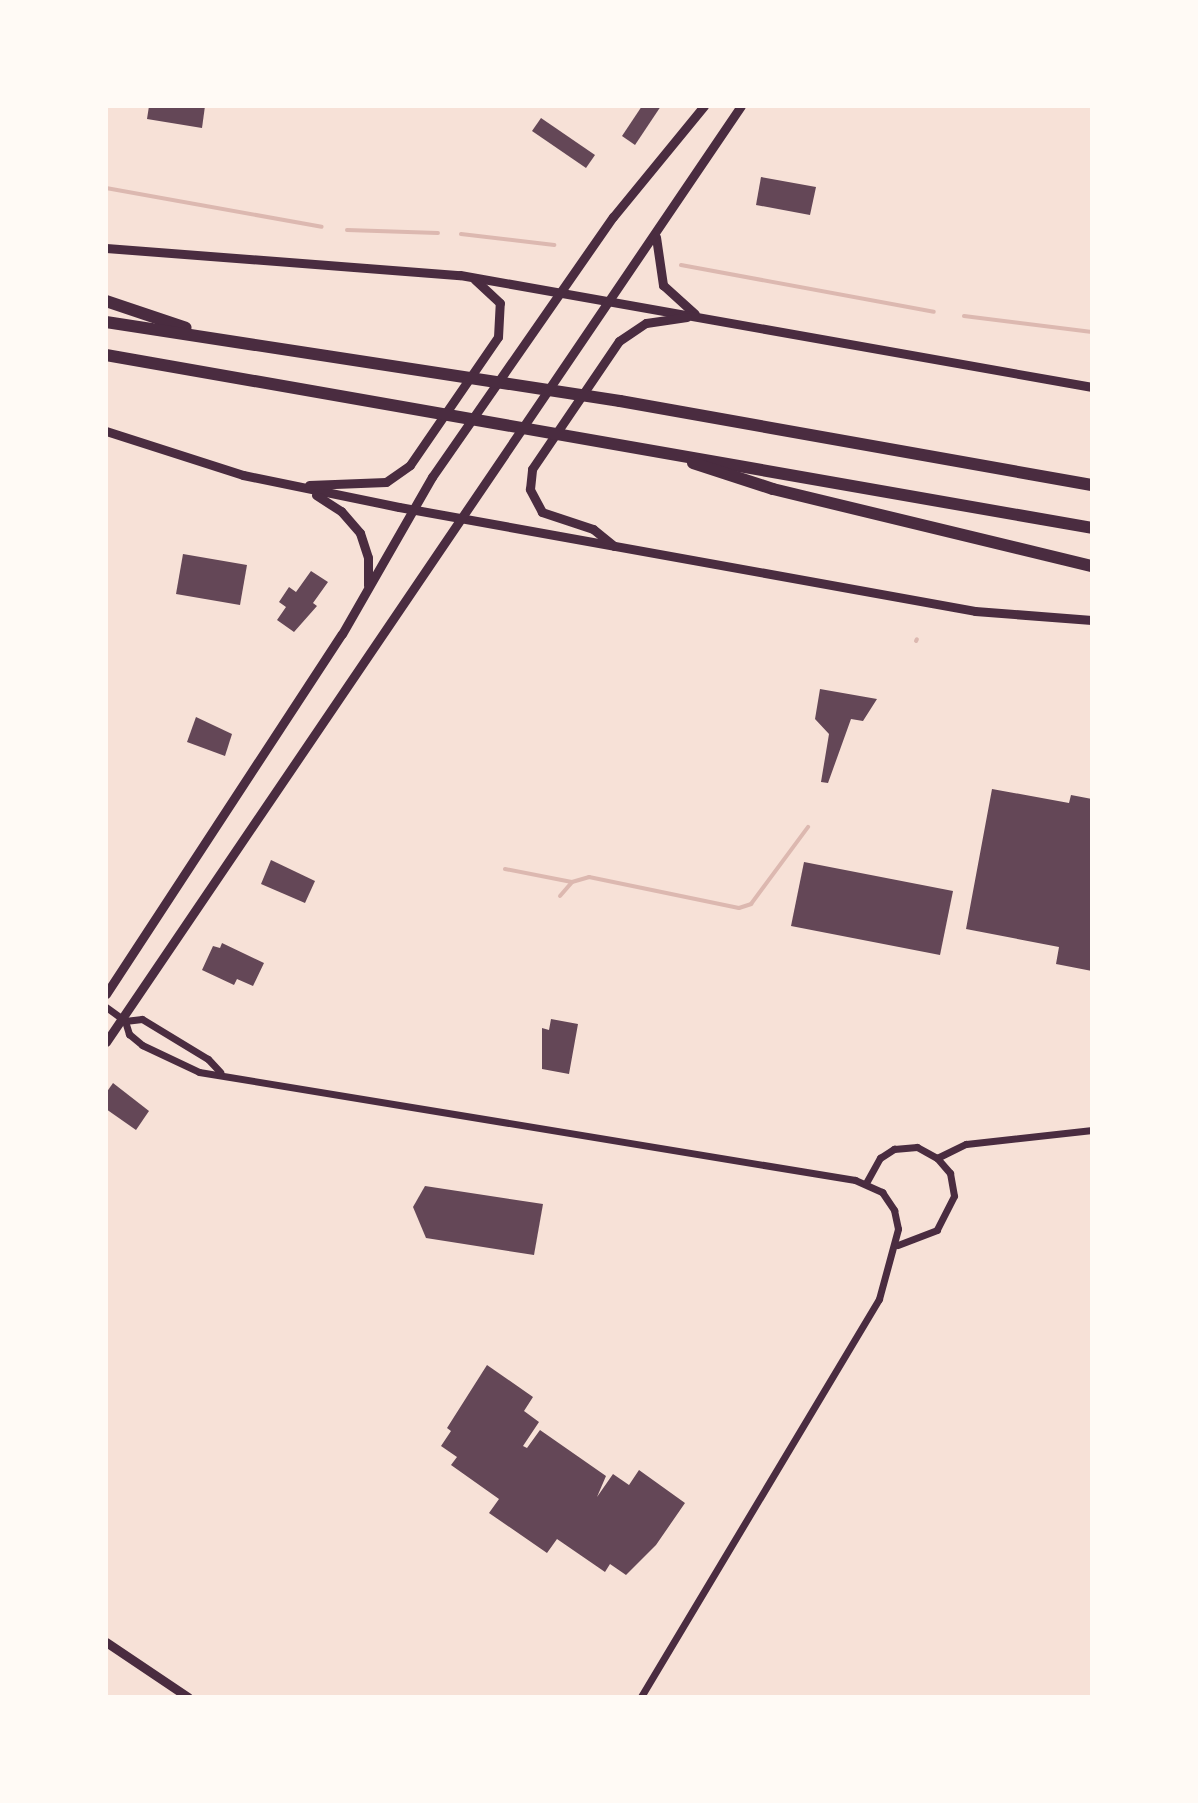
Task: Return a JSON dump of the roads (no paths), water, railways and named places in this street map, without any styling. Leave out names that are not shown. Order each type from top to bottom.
[{"type":"highway","points":[[106,301],[215,337]]},
{"type":"highway","points":[[106,322],[620,401],[1092,485]]},
{"type":"highway","points":[[106,355],[398,403],[1092,528]]},
{"type":"highway","points":[[645,447],[773,489],[1092,566]]},
{"type":"main road","points":[[106,994],[364,597],[414,510],[613,217],[704,106]]},
{"type":"main road","points":[[106,1042],[125,1021],[459,518],[656,235],[741,106]]},
{"type":"main road","points":[[656,235],[663,285],[698,316]]},
{"type":"main road","points":[[106,248],[472,277],[1092,387]]},
{"type":"main road","points":[[290,486],[381,483],[410,465],[498,337],[500,303],[472,277]]},
{"type":"main road","points":[[614,546],[593,529],[542,512],[530,489],[532,469],[622,338],[646,323],[698,316]]},
{"type":"main road","points":[[106,431],[290,486],[330,502],[356,527],[369,566],[364,597]]},
{"type":"main road","points":[[290,486],[975,611],[1092,620]]},
{"type":"main road","points":[[106,1642],[188,1697]]},
{"type":"street","points":[[106,1007],[125,1021],[133,1038],[165,1058],[199,1072],[220,1072],[866,1183],[882,1192],[894,1210],[898,1245],[879,1299],[641,1697]]},
{"type":"street","points":[[125,1021],[142,1019],[208,1059],[220,1072]]},
{"type":"street","points":[[937,1158],[966,1144],[1092,1130]]},
{"type":"street","points":[[866,1183],[880,1158],[894,1149],[917,1147],[937,1158],[950,1173],[954,1196],[948,1214],[937,1230],[898,1245]]},
{"type":"waterway","points":[[106,188],[322,227]]},
{"type":"waterway","points":[[347,230],[438,233]]},
{"type":"waterway","points":[[461,234],[554,245]]},
{"type":"waterway","points":[[681,265],[934,312]]},
{"type":"waterway","points":[[964,316],[1092,332]]},
{"type":"waterway","points":[[505,869],[572,882],[589,877],[739,908],[751,904],[808,827]]},
{"type":"waterway","points":[[560,896],[572,882]]}]
